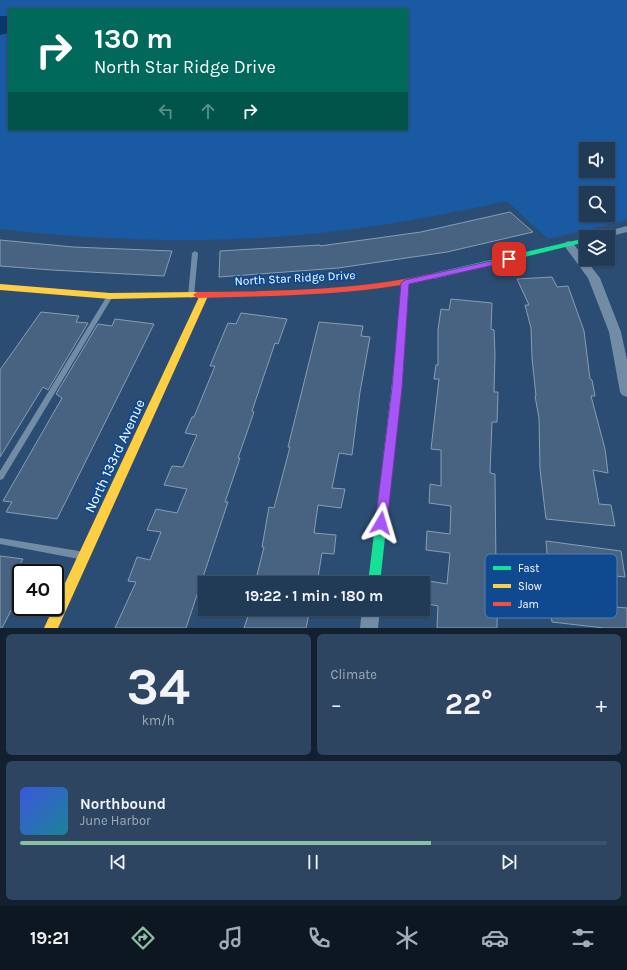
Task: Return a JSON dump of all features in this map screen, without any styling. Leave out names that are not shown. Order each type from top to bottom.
[{"type":"street","points":[[615,232],[627,229]]},
{"type":"street","name":"North Star Ridge Drive","points":[[0,287],[110,296],[273,294],[405,283],[579,242]]},
{"type":"street","points":[[568,244],[594,278],[615,332],[627,392]]},
{"type":"street","points":[[375,576],[397,388],[405,283]]},
{"type":"street","name":"North 133rd Avenue","points":[[51,628],[204,296]]},
{"type":"street","points":[[369,628],[370,616]]},
{"type":"lane","points":[[191,296],[196,253]]},
{"type":"lane","points":[[0,477],[110,296]]},
{"type":"lane","points":[[0,541],[85,556]]},
{"type":"shaded area","points":[[0,0],[627,0],[627,220],[585,230],[579,230],[579,232],[548,239],[507,201],[406,221],[304,235],[206,240],[147,240],[88,237],[0,229]]},
{"type":"shaded area","points":[[0,16],[8,16],[8,33],[0,35]]},
{"type":"building","points":[[510,212],[533,232],[447,252],[338,268],[219,277],[220,251],[320,246],[421,232]]},
{"type":"building","points":[[0,240],[73,247],[172,251],[164,276],[52,270],[0,266]]},
{"type":"building","points":[[552,277],[557,287],[568,286],[584,331],[590,379],[592,380],[595,396],[591,396],[605,449],[608,473],[593,470],[599,504],[611,505],[615,526],[546,519],[540,469],[539,418],[535,396],[531,328],[525,305],[529,305],[517,279]]},
{"type":"building","points":[[451,299],[492,303],[491,329],[494,330],[495,354],[494,392],[498,392],[497,422],[492,422],[490,473],[495,474],[496,554],[485,554],[485,618],[497,618],[497,628],[437,628],[438,606],[430,604],[430,581],[447,584],[450,553],[426,550],[427,531],[450,534],[451,506],[429,503],[430,484],[441,486],[441,450],[431,449],[439,379],[434,379],[436,365],[438,365],[438,330],[441,309],[449,310]]},
{"type":"building","points":[[41,312],[79,316],[76,322],[88,323],[48,390],[43,387],[0,457],[0,370]]},
{"type":"building","points":[[241,313],[287,319],[278,344],[275,343],[252,411],[254,412],[225,502],[228,502],[203,576],[198,576],[198,592],[186,628],[115,628],[136,582],[128,581],[137,557],[150,560],[161,532],[147,530],[156,509],[177,513],[187,489],[164,485],[172,466],[183,467],[197,435],[185,433],[192,417],[194,417],[215,366],[210,366],[228,323],[236,324]]},
{"type":"building","points":[[115,319],[154,324],[57,519],[6,512],[12,502],[3,501],[62,398],[56,394],[98,324],[112,326]]},
{"type":"building","points":[[319,322],[363,326],[361,336],[370,337],[360,392],[352,455],[339,453],[332,488],[345,489],[341,508],[318,505],[314,533],[336,535],[334,554],[322,553],[318,576],[257,576],[264,547],[262,547],[269,507],[274,508],[290,447],[288,447]]},
{"type":"building","points":[[546,541],[621,551],[625,577],[617,576],[617,554],[547,554]]},
{"type":"building","points":[[0,556],[23,559],[20,564],[12,564],[12,609],[2,628],[0,628]]},
{"type":"building","points":[[617,607],[627,608],[627,628],[604,628],[552,622],[551,618],[617,618]]},
{"type":"building","points":[[248,616],[309,616],[306,628],[244,628]]},
{"type":"traffic: fast","points":[[434,276],[579,242]]},
{"type":"traffic: fast","points":[[375,576],[398,375]]},
{"type":"traffic: slow","points":[[0,287],[110,296],[197,295]]},
{"type":"traffic: slow","points":[[51,628],[204,296]]},
{"type":"traffic: jam","points":[[197,295],[284,292],[362,287],[398,283],[434,276]]},
{"type":"traffic: jam","points":[[398,375],[405,283]]},
{"type":"route","points":[[381,523],[397,388],[405,283],[509,259]]}]
